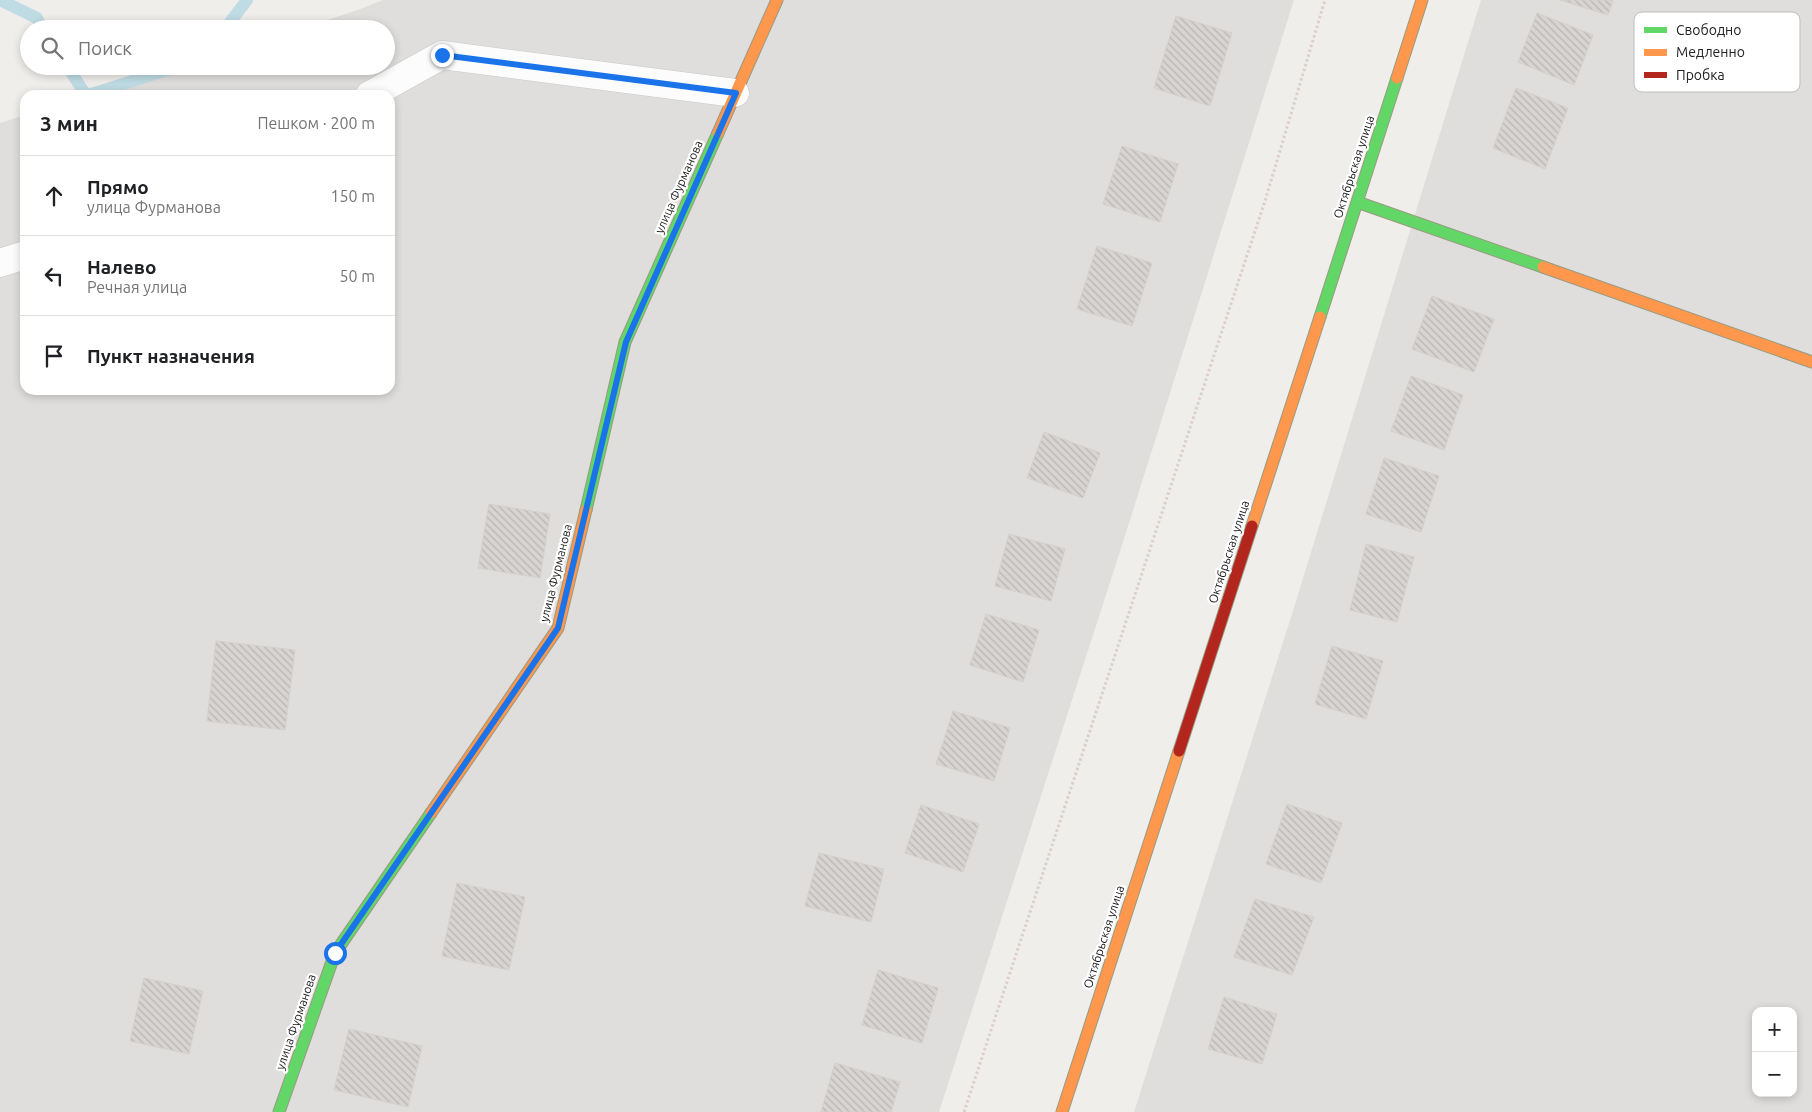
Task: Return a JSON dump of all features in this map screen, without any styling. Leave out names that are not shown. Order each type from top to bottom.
[{"type":"street","name":"улица Фурманова","points":[[279,1112],[335,953],[558,628],[626,342],[777,0]]},
{"type":"street","name":"Октябрьская улица","points":[[1062,1112],[1422,0]]},
{"type":"street","points":[[379,90],[442,55],[736,93]]},
{"type":"street","points":[[1357,202],[1812,362]]},
{"type":"street","points":[[0,264],[20,257]]},
{"type":"path","points":[[964,1112],[1265,201],[1325,0]]},
{"type":"shaded area","points":[[383,0],[1294,0],[1124,539],[939,1112],[0,1112],[0,123],[20,117],[20,395],[395,395],[395,90],[104,90],[151,75],[395,75],[395,20],[327,20]]},
{"type":"shaded area","points":[[1481,0],[1812,0],[1812,1112],[1134,1112],[1292,614]]},
{"type":"building","points":[[1560,0],[1613,0],[1608,15]]},
{"type":"building","points":[[1537,13],[1593,35],[1574,85],[1518,62]]},
{"type":"building","points":[[1176,16],[1232,33],[1210,106],[1154,88]]},
{"type":"building","points":[[1516,88],[1568,108],[1545,169],[1493,148]]},
{"type":"building","points":[[1122,146],[1178,164],[1160,222],[1103,204]]},
{"type":"building","points":[[1097,246],[1152,263],[1132,326],[1077,309]]},
{"type":"building","points":[[1432,296],[1494,319],[1474,372],[1412,349]]},
{"type":"building","points":[[1411,376],[1463,395],[1444,450],[1391,431]]},
{"type":"building","points":[[1044,432],[1100,453],[1083,498],[1027,478]]},
{"type":"building","points":[[1384,458],[1439,476],[1421,532],[1366,514]]},
{"type":"building","points":[[489,504],[550,514],[540,578],[478,568]]},
{"type":"building","points":[[1009,534],[1065,549],[1051,601],[995,586]]},
{"type":"building","points":[[1366,544],[1414,557],[1397,622],[1350,610]]},
{"type":"building","points":[[986,614],[1039,630],[1023,682],[970,665]]},
{"type":"building","points":[[216,641],[295,650],[285,730],[207,721]]},
{"type":"building","points":[[1332,646],[1383,661],[1366,719],[1315,704]]},
{"type":"building","points":[[953,711],[1010,728],[994,781],[936,764]]},
{"type":"building","points":[[1287,804],[1342,823],[1321,883],[1266,864]]},
{"type":"building","points":[[921,805],[979,824],[963,872],[905,853]]},
{"type":"building","points":[[819,853],[884,869],[871,922],[805,906]]},
{"type":"building","points":[[457,883],[525,897],[509,970],[442,956]]},
{"type":"building","points":[[1255,899],[1314,917],[1292,975],[1234,957]]},
{"type":"building","points":[[878,970],[938,988],[922,1043],[862,1025]]},
{"type":"building","points":[[144,978],[203,991],[189,1054],[130,1041]]},
{"type":"building","points":[[1224,997],[1277,1014],[1262,1064],[1208,1049]]},
{"type":"building","points":[[349,1029],[422,1046],[408,1107],[334,1090]]},
{"type":"building","points":[[835,1063],[900,1082],[891,1112],[821,1112]]},
{"type":"waterway","points":[[0,0],[38,20]]},
{"type":"waterway","points":[[232,20],[247,0]]},
{"type":"waterway","points":[[73,75],[83,90]]},
{"type":"waterway","points":[[104,90],[151,75]]},
{"type":"traffic: fast","points":[[1320,317],[1397,78]]},
{"type":"traffic: fast","points":[[586,510],[625,342],[718,133]]},
{"type":"traffic: fast","points":[[1357,202],[1543,267]]},
{"type":"traffic: fast","points":[[279,1112],[335,953],[431,813]]},
{"type":"traffic: slow","points":[[718,133],[777,0]]},
{"type":"traffic: slow","points":[[1397,78],[1422,0]]},
{"type":"traffic: slow","points":[[1543,267],[1812,362]]},
{"type":"traffic: slow","points":[[1252,526],[1320,317]]},
{"type":"traffic: slow","points":[[431,813],[558,628],[586,510]]},
{"type":"traffic: slow","points":[[1062,1112],[1179,751]]},
{"type":"traffic: jam","points":[[1179,751],[1252,526]]},
{"type":"route","points":[[335,953],[558,628],[626,342],[736,93],[442,55]]}]
